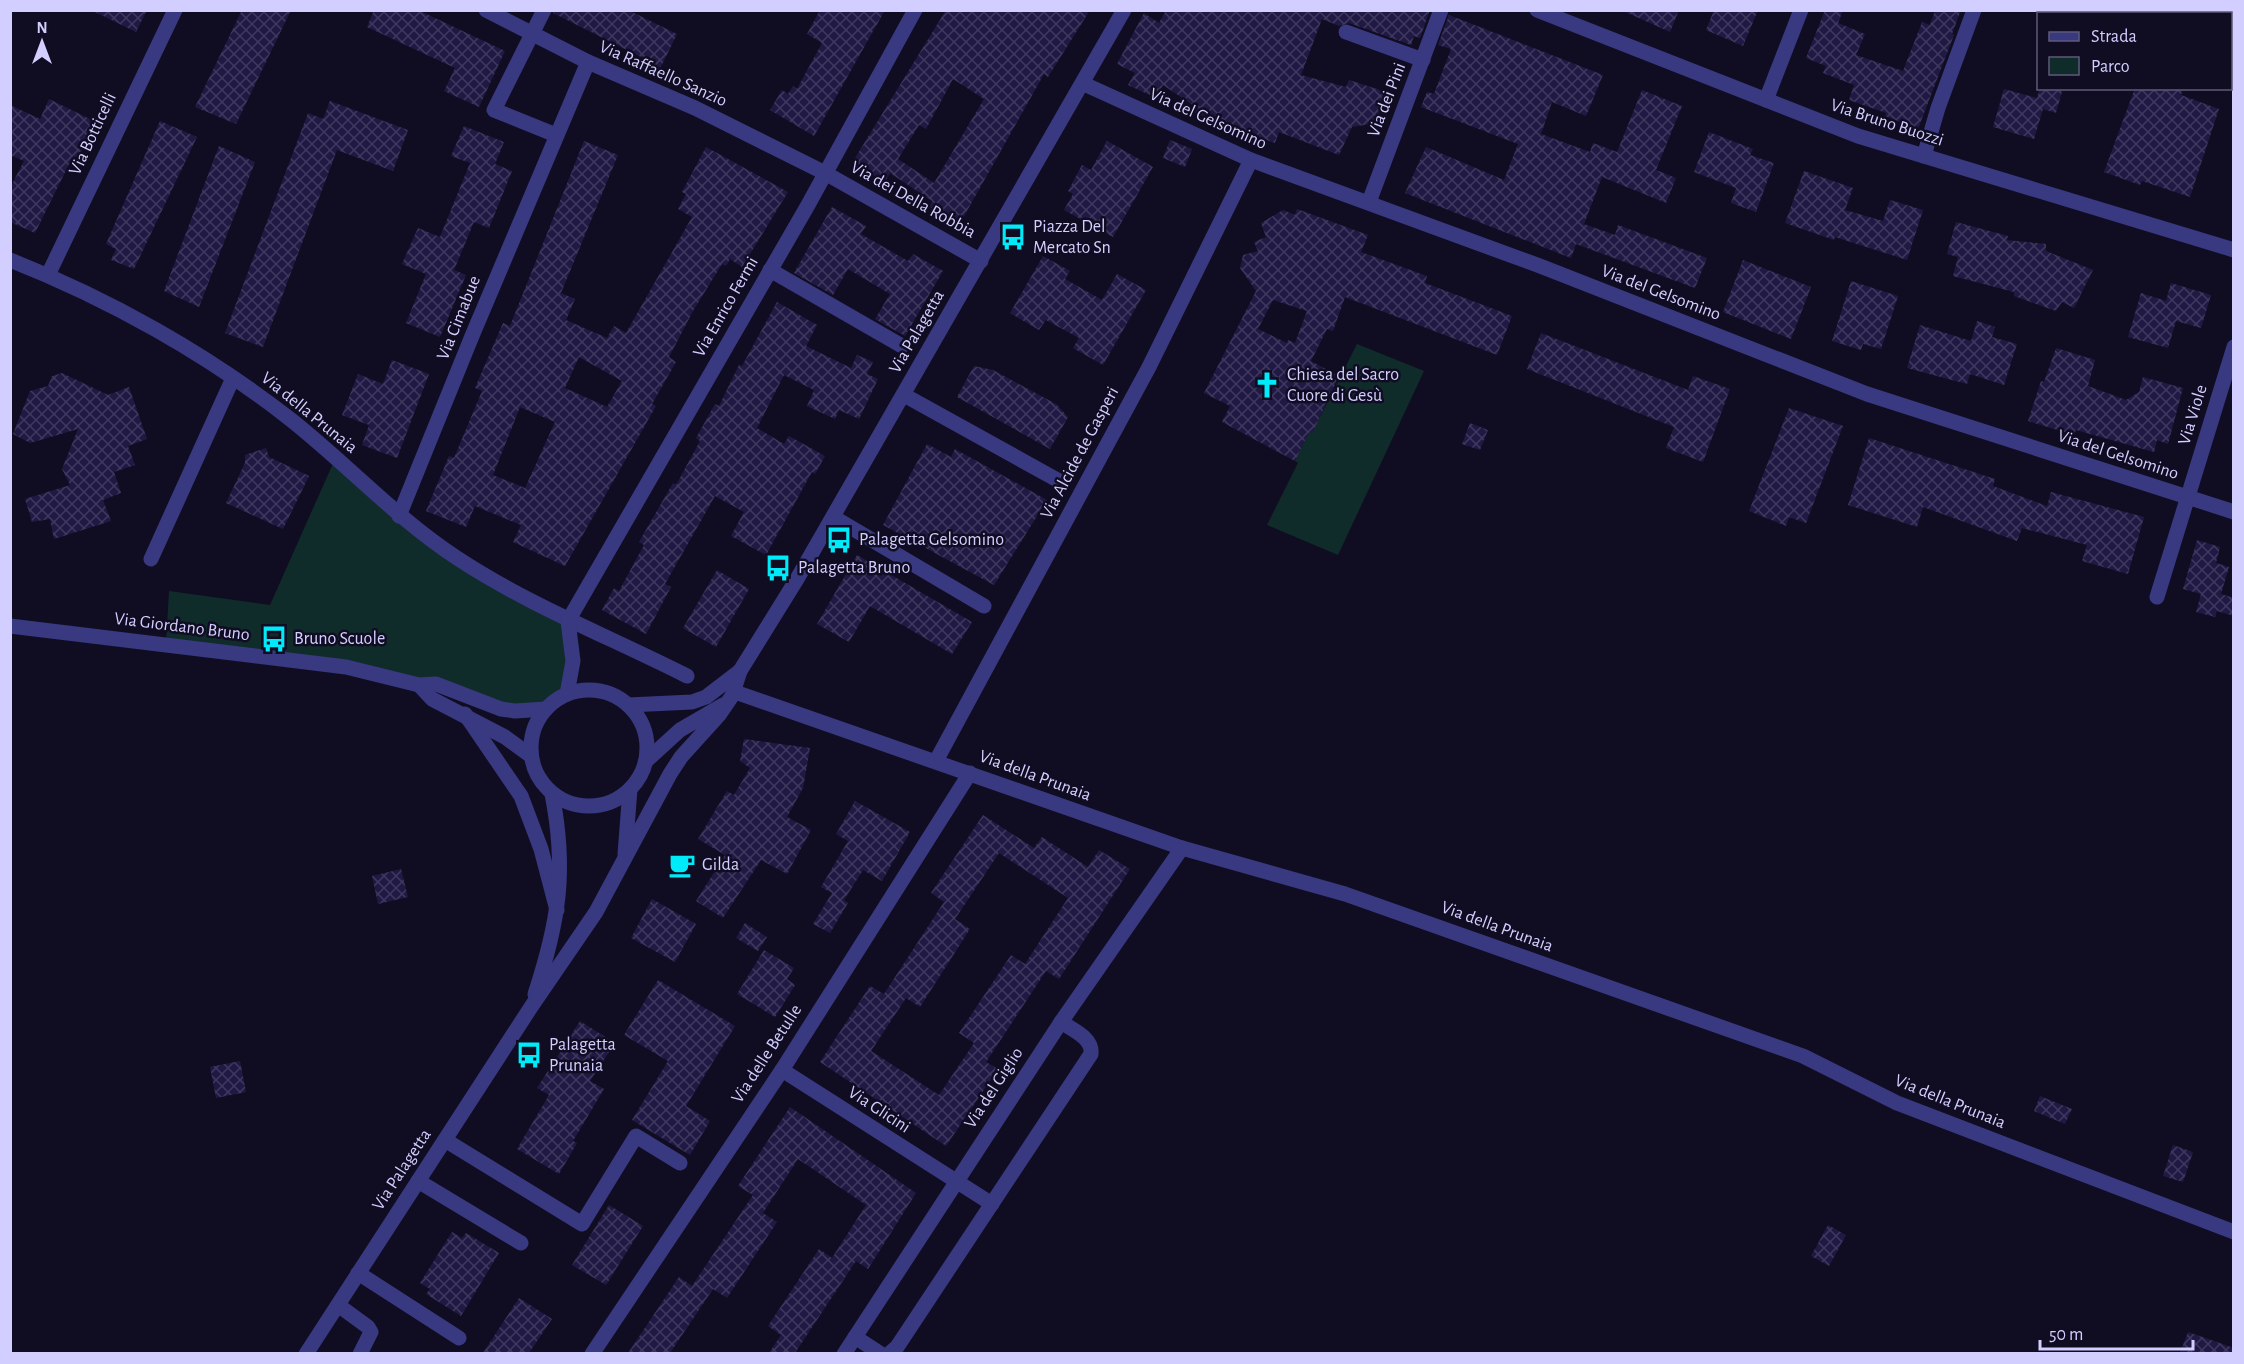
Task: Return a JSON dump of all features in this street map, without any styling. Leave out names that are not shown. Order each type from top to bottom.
[{"type":"street","name":"Via Botticelli","points":[[48,275],[175,10]]},
{"type":"street","name":"Via Raffaello Sanzio","points":[[486,10],[588,62],[694,108],[825,173]]},
{"type":"street","points":[[544,10],[494,110],[556,135]]},
{"type":"street","name":"Via Enrico Fermi","points":[[567,621],[770,270],[915,10]]},
{"type":"street","name":"Via Palagetta","points":[[306,1353],[531,1007],[596,912],[681,757],[731,697],[740,671],[833,518],[1084,84],[1124,10]]},
{"type":"street","name":"Via dei Pini","points":[[1369,202],[1441,10]]},
{"type":"street","name":"Via Bruno Buozzi","points":[[1537,10],[1858,136],[2234,250]]},
{"type":"street","points":[[1766,100],[1801,10]]},
{"type":"street","points":[[1924,156],[1938,108],[1974,10]]},
{"type":"street","points":[[1346,32],[1423,60]]},
{"type":"street","name":"Via Cimabue","points":[[399,516],[588,62]]},
{"type":"street","name":"Via del Gelsomino","points":[[1084,84],[1251,160],[1369,202],[1867,394],[2234,512]]},
{"type":"street","name":"Via Alcide de Gasperi","points":[[936,761],[1149,367],[1251,160]]},
{"type":"street","name":"Via dei Della Robbia","points":[[825,173],[981,261]]},
{"type":"street","name":"Via della Prunaia","points":[[10,260],[48,275],[144,324],[234,378],[291,419],[399,516],[458,559],[567,621],[592,628],[687,676]]},
{"type":"street","points":[[770,270],[902,346]]},
{"type":"street","name":"Via Viole","points":[[2157,597],[2234,347]]},
{"type":"street","points":[[151,559],[234,378]]},
{"type":"street","points":[[903,395],[1061,482]]},
{"type":"street","points":[[833,518],[984,606]]},
{"type":"street","points":[[567,621],[573,661],[567,694]]},
{"type":"street","name":"Via Giordano Bruno","points":[[10,626],[346,667],[419,685],[436,684],[488,705],[515,711],[546,709]]},
{"type":"street","name":"Via Palagetta","points":[[630,789],[606,804],[592,806],[578,806],[552,794],[538,777],[531,756],[533,730],[546,709],[567,694],[591,690],[603,692],[628,705],[692,702],[706,697],[740,671]]},
{"type":"street","name":"Via Giordano Bruno","points":[[419,685],[432,699],[465,714],[517,744],[531,756]]},
{"type":"street","name":"Via della Prunaia","points":[[731,697],[936,761],[1182,848],[1345,894],[1803,1056],[1898,1103],[2234,1232]]},
{"type":"street","name":"Via Palagetta","points":[[624,863],[630,789],[646,761],[680,730],[731,697]]},
{"type":"street","points":[[628,705],[636,713],[644,730],[646,761]]},
{"type":"street","points":[[465,714],[521,796],[541,849],[557,910]]},
{"type":"street","name":"Via delle Betulle","points":[[592,1353],[782,1070],[970,773]]},
{"type":"street","name":"Via Palagetta","points":[[531,1007],[545,963],[557,910],[560,858],[558,827],[552,794]]},
{"type":"street","name":"Via del Giglio","points":[[844,1353],[1061,1022],[1182,848]]},
{"type":"street","points":[[890,1353],[897,1347],[1091,1054],[1092,1048],[1086,1038],[1061,1022]]},
{"type":"street","name":"Via Glicini","points":[[782,1070],[992,1204]]},
{"type":"street","points":[[445,1140],[582,1224],[636,1137],[680,1163]]},
{"type":"street","points":[[418,1181],[521,1243]]},
{"type":"street","points":[[358,1273],[459,1338]]},
{"type":"street","points":[[338,1305],[368,1327],[371,1332],[360,1353]]},
{"type":"street","points":[[855,1337],[881,1353]]},
{"type":"green space","points":[[1357,344],[1424,371],[1338,555],[1267,525],[1298,463],[1295,461],[1309,432],[1312,433]]},
{"type":"green space","points":[[335,459],[399,516],[568,621],[567,694],[546,709],[532,710],[448,688],[166,644],[169,591],[270,605]]},
{"type":"building","points":[[91,10],[147,10],[136,32]]},
{"type":"building","points":[[242,10],[291,10],[236,124],[195,107]]},
{"type":"building","points":[[374,10],[418,10],[505,51],[479,107],[444,91],[455,68],[367,27]]},
{"type":"building","points":[[554,10],[628,10],[677,34],[658,73],[644,67],[647,60],[553,13]]},
{"type":"building","points":[[820,10],[885,10],[814,136],[770,110],[782,90],[788,94],[793,86],[797,89],[822,43],[807,34]]},
{"type":"building","points":[[946,10],[1090,10],[1048,77],[1044,74],[959,225],[929,207],[932,201],[890,173],[885,182],[852,163]],"holes":[[[953,79],[984,99],[934,183],[898,159],[919,125],[926,129]]]},
{"type":"building","points":[[1166,10],[1430,10],[1420,38],[1414,36],[1411,45],[1349,23],[1339,26],[1322,19],[1301,75],[1346,87],[1349,80],[1386,92],[1376,123],[1352,127],[1339,155],[1279,132],[1275,143],[1195,113],[1197,108],[1163,85],[1156,98],[1128,85],[1135,73],[1117,64],[1144,13],[1159,23]]},
{"type":"building","points":[[1621,10],[1679,10],[1670,32]]},
{"type":"building","points":[[1714,10],[1758,10],[1743,46],[1706,30]]},
{"type":"building","points":[[1825,10],[1843,10],[1838,23],[1865,34],[1856,55],[1903,71],[1922,22],[1930,25],[1935,10],[1961,10],[1952,34],[1954,35],[1918,129],[1885,116],[1886,113],[1849,100],[1854,85],[1823,73],[1826,66],[1806,58]]},
{"type":"building","points":[[1449,15],[1603,75],[1586,116],[1552,102],[1541,134],[1590,152],[1593,143],[1617,152],[1642,90],[1682,106],[1656,170],[1676,178],[1666,203],[1602,177],[1584,224],[1615,235],[1618,225],[1707,258],[1695,288],[1576,244],[1571,258],[1405,193],[1426,147],[1504,180],[1518,144],[1421,107],[1427,92],[1434,94],[1451,49],[1438,45]]},
{"type":"building","points":[[2004,89],[2037,98],[2039,90],[2062,90],[2056,113],[2043,109],[2034,139],[1993,127]]},
{"type":"building","points":[[2134,90],[2182,90],[2181,95],[2219,109],[2190,197],[2142,181],[2140,185],[2104,172]]},
{"type":"building","points":[[49,99],[96,122],[78,158],[73,156],[35,233],[10,222],[10,188],[24,161],[10,155],[10,105],[40,119]]},
{"type":"building","points":[[330,101],[408,130],[393,171],[337,150],[263,347],[225,333],[308,113],[323,119]]},
{"type":"building","points":[[160,121],[197,137],[134,269],[111,260],[116,249],[106,244]]},
{"type":"building","points":[[464,126],[504,142],[495,164],[512,171],[489,228],[474,222],[454,270],[466,275],[440,337],[406,323],[426,274],[402,264],[418,228],[440,237],[470,163],[451,156]]},
{"type":"building","points":[[1709,132],[1753,149],[1750,155],[1774,163],[1756,212],[1731,203],[1736,188],[1694,172]]},
{"type":"building","points":[[1170,140],[1192,149],[1185,167],[1163,158]]},
{"type":"building","points":[[584,141],[618,155],[561,293],[575,299],[566,320],[607,338],[614,326],[626,333],[692,217],[678,209],[686,194],[682,192],[706,147],[788,192],[742,267],[730,259],[726,266],[722,264],[693,311],[669,357],[676,362],[652,404],[656,406],[565,566],[513,542],[521,525],[475,506],[466,527],[426,511],[449,456],[454,458],[482,391],[475,388],[503,323],[510,326]],"holes":[[[579,357],[622,381],[607,407],[565,388]],[[520,407],[555,422],[525,488],[493,475]]]},
{"type":"building","points":[[1107,141],[1153,167],[1113,237],[1064,210],[1073,194],[1068,191],[1082,165],[1091,170]]},
{"type":"building","points":[[219,146],[255,162],[199,307],[164,291]]},
{"type":"building","points":[[1804,171],[1853,188],[1845,210],[1883,221],[1890,200],[1923,210],[1907,260],[1835,237],[1834,240],[1785,223]]},
{"type":"building","points":[[832,207],[866,226],[861,234],[908,261],[913,254],[943,271],[905,336],[875,319],[890,294],[848,269],[833,295],[794,273]]},
{"type":"building","points":[[1297,209],[1368,235],[1361,252],[1427,276],[1425,283],[1512,316],[1497,355],[1345,297],[1333,331],[1327,329],[1311,361],[1339,376],[1312,434],[1309,432],[1295,461],[1222,422],[1230,406],[1204,393],[1256,291],[1240,268],[1243,255],[1258,251],[1254,242],[1266,237],[1261,223],[1283,210],[1295,215]],"holes":[[[1273,300],[1307,311],[1295,343],[1288,340],[1287,343],[1258,329]]]},
{"type":"building","points":[[1956,222],[2008,236],[2007,240],[2046,244],[2046,251],[2093,270],[2074,308],[2062,302],[2056,311],[2014,296],[2014,292],[1953,276],[1958,257],[1947,254]]},
{"type":"building","points":[[1043,256],[1070,271],[1065,279],[1102,300],[1117,274],[1146,290],[1103,365],[1073,348],[1079,338],[1046,320],[1039,330],[1010,313]]},
{"type":"building","points":[[1743,260],[1811,287],[1791,339],[1723,312]]},
{"type":"building","points":[[1851,281],[1898,296],[1881,349],[1863,344],[1861,350],[1832,341]]},
{"type":"building","points":[[2171,283],[2211,295],[2201,328],[2176,321],[2168,348],[2128,337],[2141,293],[2166,301]]},
{"type":"building","points":[[777,302],[817,325],[806,346],[851,368],[857,355],[873,362],[867,374],[878,379],[859,419],[839,410],[835,419],[807,406],[814,390],[784,375],[757,428],[784,444],[789,436],[825,456],[815,474],[812,472],[766,555],[731,536],[744,512],[715,496],[665,584],[671,587],[646,634],[602,610],[614,588],[619,591],[644,545],[639,542],[673,483],[676,485],[700,441],[696,438],[715,404],[719,406],[739,365],[742,366]]},
{"type":"building","points":[[1977,321],[1995,327],[1992,337],[2017,344],[2004,385],[1970,374],[1967,384],[1907,368],[1920,325],[1971,341]]},
{"type":"building","points":[[1541,333],[1688,390],[1693,376],[1730,389],[1703,462],[1666,448],[1674,427],[1527,369]]},
{"type":"building","points":[[2056,348],[2095,360],[2088,386],[2126,400],[2139,392],[2143,377],[2183,388],[2168,444],[2157,440],[2154,452],[2076,430],[2074,435],[2028,421],[2041,381],[2044,382]]},
{"type":"building","points":[[392,360],[429,374],[397,458],[362,445],[369,425],[342,415],[358,374],[383,384]]},
{"type":"building","points":[[974,366],[993,370],[1056,404],[1068,417],[1050,449],[957,397]]},
{"type":"building","points":[[62,373],[108,395],[129,387],[147,439],[128,446],[135,465],[114,472],[121,493],[103,500],[111,521],[54,539],[50,519],[32,522],[25,499],[70,485],[62,469],[78,429],[30,443],[13,434],[30,391],[48,386],[52,376]]},
{"type":"building","points":[[1789,408],[1843,426],[1806,523],[1789,517],[1786,526],[1749,511]]},
{"type":"building","points":[[1470,423],[1488,430],[1480,450],[1462,444]]},
{"type":"building","points":[[1869,438],[1995,479],[1993,486],[2047,506],[2051,492],[2144,517],[2128,574],[2082,561],[2087,545],[2022,528],[2017,541],[1923,507],[1917,527],[1848,505]]},
{"type":"building","points":[[927,444],[951,457],[955,449],[1047,500],[994,585],[883,525]]},
{"type":"building","points":[[266,448],[269,457],[309,476],[283,529],[226,503],[245,463],[245,455]]},
{"type":"building","points":[[2197,540],[2220,547],[2216,563],[2229,567],[2221,594],[2234,598],[2234,616],[2217,611],[2215,617],[2196,612],[2201,594],[2183,589]]},
{"type":"building","points":[[857,555],[972,622],[952,654],[870,606],[849,642],[817,624]]},
{"type":"building","points":[[717,570],[749,589],[716,647],[683,628]]},
{"type":"building","points":[[744,739],[810,748],[803,788],[787,817],[811,830],[787,874],[761,860],[723,918],[696,901],[725,855],[698,839],[727,791],[734,795],[750,768],[740,761]]},
{"type":"building","points":[[855,801],[910,832],[882,881],[863,870],[844,900],[848,903],[830,933],[813,924],[832,893],[821,887],[848,841],[836,834]]},
{"type":"building","points":[[983,815],[1034,848],[1042,837],[1088,867],[1099,850],[1130,869],[1059,979],[1046,971],[986,1062],[998,1069],[946,1146],[820,1062],[870,986],[884,994],[944,902],[931,893]],"holes":[[[999,853],[1068,898],[1025,964],[1011,955],[959,1033],[974,1043],[939,1095],[871,1051],[906,998],[920,1007],[970,929],[955,919]]]},
{"type":"building","points":[[401,869],[408,897],[378,904],[372,876]]},
{"type":"building","points":[[652,899],[696,924],[675,962],[631,938]]},
{"type":"building","points":[[745,923],[767,937],[758,951],[736,938]]},
{"type":"building","points":[[764,950],[794,968],[787,979],[795,985],[775,1017],[737,994]]},
{"type":"building","points":[[658,980],[735,1026],[686,1106],[710,1121],[690,1155],[632,1120],[668,1061],[624,1035]]},
{"type":"building","points":[[580,1021],[615,1043],[590,1081],[604,1089],[573,1141],[577,1143],[559,1174],[517,1149],[549,1095],[537,1088]]},
{"type":"building","points":[[240,1061],[246,1092],[216,1098],[210,1067]]},
{"type":"building","points":[[2040,1096],[2072,1109],[2065,1124],[2034,1111]]},
{"type":"building","points":[[790,1107],[916,1193],[868,1269],[856,1261],[795,1353],[769,1353],[781,1335],[768,1326],[819,1249],[832,1258],[866,1205],[798,1159],[763,1213],[777,1222],[727,1298],[713,1289],[670,1353],[628,1353],[679,1277],[692,1286],[753,1195],[738,1186]]},
{"type":"building","points":[[2173,1145],[2193,1152],[2183,1182],[2163,1176]]},
{"type":"building","points":[[609,1205],[643,1226],[606,1285],[572,1265]]},
{"type":"building","points":[[1828,1225],[1846,1235],[1829,1266],[1811,1256]]},
{"type":"building","points":[[452,1232],[462,1238],[466,1233],[499,1253],[461,1316],[426,1294],[430,1289],[420,1283]]},
{"type":"building","points":[[519,1298],[552,1319],[529,1353],[483,1353]]},
{"type":"building","points":[[2188,1332],[2234,1348],[2234,1353],[2180,1353]]},
{"type":"place","name":"Piazza Del Mercato Sn","points":[[1013,237]]},
{"type":"place","name":"Chiesa del Sacro Cuore di Gesù","points":[[1267,385]]},
{"type":"place","name":"Palagetta Gelsomino","points":[[839,540]]},
{"type":"place","name":"Palagetta Bruno","points":[[778,568]]},
{"type":"place","name":"Bruno Scuole","points":[[274,639]]},
{"type":"place","name":"Gilda","points":[[682,865]]},
{"type":"place","name":"Palagetta Prunaia","points":[[529,1055]]}]
